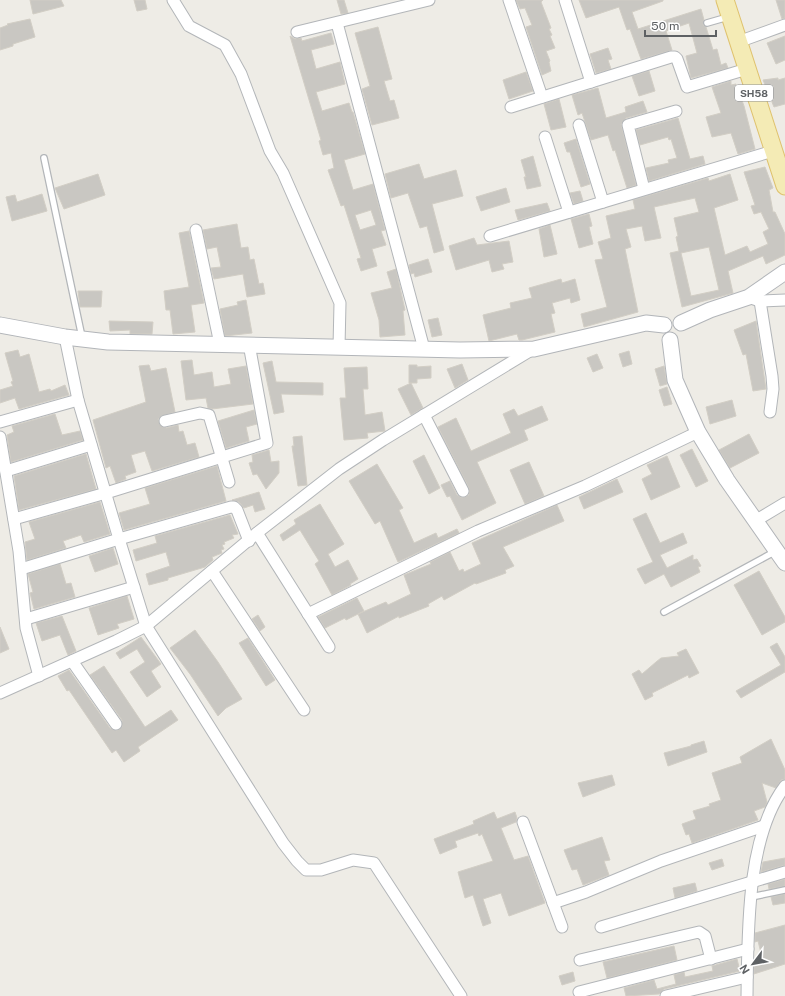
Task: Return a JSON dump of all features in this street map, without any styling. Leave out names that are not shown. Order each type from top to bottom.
[{"type":"main road","name":"SH58","points":[[725,0],[785,186]]},
{"type":"main road","points":[[681,323],[710,310],[754,299],[785,272]]},
{"type":"main road","points":[[0,325],[83,340],[136,343],[249,344],[424,349],[534,349],[646,323],[664,325],[672,319],[681,323],[684,330],[682,336],[676,340],[670,340],[664,335],[664,325]]},
{"type":"main road","points":[[670,340],[675,380],[698,432],[727,480],[781,557]]},
{"type":"street","points":[[174,0],[189,26],[225,45],[241,74],[270,151],[283,173],[340,303],[339,347]]},
{"type":"street","points":[[297,32],[429,0]]},
{"type":"street","points":[[509,0],[542,97]]},
{"type":"street","points":[[565,0],[591,82]]},
{"type":"street","points":[[337,23],[424,349]]},
{"type":"street","points":[[738,42],[785,25]]},
{"type":"street","points":[[511,107],[671,57],[675,57],[677,59],[687,87],[747,69]]},
{"type":"street","points":[[644,189],[628,125],[676,111]]},
{"type":"street","points":[[579,125],[603,202]]},
{"type":"street","points":[[546,137],[569,212]]},
{"type":"street","points":[[490,236],[773,151]]},
{"type":"street","points":[[196,230],[220,344]]},
{"type":"street","points":[[770,412],[773,388],[772,376],[754,299],[785,300]]},
{"type":"street","points":[[65,337],[78,400],[146,626],[283,843],[297,861],[306,870],[321,870],[353,860],[374,863],[461,996]]},
{"type":"street","points":[[14,519],[106,494],[267,443],[249,344]]},
{"type":"street","points":[[0,693],[146,626],[253,537],[339,469],[424,415],[534,349]]},
{"type":"street","points":[[0,422],[78,400]]},
{"type":"street","points":[[165,422],[200,413],[208,415],[229,482]]},
{"type":"street","points":[[424,415],[463,491]]},
{"type":"street","points":[[308,614],[376,579],[478,532],[585,486],[698,432]]},
{"type":"street","points":[[0,437],[14,519],[29,643],[38,676]]},
{"type":"street","points":[[6,471],[91,445]]},
{"type":"street","points":[[755,521],[785,503]]},
{"type":"street","points":[[21,569],[119,539],[234,507],[253,537],[308,614],[328,647]]},
{"type":"street","points":[[212,571],[304,710]]},
{"type":"street","points":[[26,619],[134,587]]},
{"type":"street","points":[[72,661],[116,724]]},
{"type":"street","points":[[747,996],[748,950],[753,882],[764,826],[771,808],[785,786]]},
{"type":"street","points":[[523,822],[562,927]]},
{"type":"street","points":[[553,903],[586,892],[661,861],[764,826]]},
{"type":"street","points":[[601,927],[785,872]]},
{"type":"street","points":[[580,960],[699,932],[705,936],[711,959]]},
{"type":"street","points":[[579,992],[748,950]]},
{"type":"street","points":[[666,996],[747,977]]},
{"type":"lane","points":[[707,23],[730,16]]},
{"type":"lane","points":[[44,158],[83,340]]},
{"type":"lane","points":[[664,612],[781,557]]},
{"type":"lane","points":[[751,897],[785,890]]},
{"type":"building","points":[[30,0],[61,0],[64,6],[33,14]]},
{"type":"building","points":[[134,0],[145,0],[147,9],[137,11]]},
{"type":"building","points":[[337,0],[344,0],[348,13],[341,14]]},
{"type":"building","points":[[516,0],[543,0],[541,2],[551,28],[549,29],[552,35],[550,36],[555,48],[546,51],[550,61],[551,71],[542,75],[526,27],[532,25],[525,8],[520,9]]},
{"type":"building","points":[[579,0],[663,0],[632,12],[638,29],[701,9],[704,20],[703,25],[706,27],[713,50],[717,49],[721,65],[726,63],[728,68],[691,78],[686,56],[697,53],[689,23],[666,31],[672,50],[641,59],[630,29],[627,30],[619,7],[586,18]]},
{"type":"building","points":[[776,0],[785,0],[785,18],[782,19]]},
{"type":"building","points":[[30,19],[35,37],[0,50],[0,28],[8,25],[7,24]]},
{"type":"building","points":[[378,27],[392,79],[384,81],[390,101],[394,100],[399,118],[372,125],[362,89],[370,86],[355,33]]},
{"type":"building","points":[[331,33],[334,44],[311,50],[316,69],[340,62],[345,84],[316,92],[322,111],[349,103],[365,154],[344,160],[353,190],[373,184],[385,230],[381,231],[386,245],[372,249],[377,266],[361,271],[357,259],[361,258],[344,205],[341,206],[328,170],[334,168],[331,153],[323,155],[319,141],[321,140],[290,36],[295,39],[301,38],[302,41]],"holes":[[[371,210],[376,225],[360,230],[355,215]]]},
{"type":"building","points":[[785,36],[785,60],[776,64],[767,43]]},
{"type":"building","points":[[608,48],[612,59],[608,60],[611,69],[596,73],[590,54]]},
{"type":"building","points":[[649,71],[655,91],[639,96],[632,76]]},
{"type":"building","points":[[526,72],[533,91],[509,99],[503,80]]},
{"type":"building","points":[[778,78],[778,80],[785,78],[785,104],[774,107],[763,80]]},
{"type":"building","points":[[731,81],[731,85],[736,84],[744,106],[755,149],[738,154],[731,133],[712,137],[706,117],[721,113],[712,87]]},
{"type":"building","points":[[598,88],[606,118],[626,112],[625,107],[643,101],[647,112],[626,118],[621,124],[636,185],[627,188],[615,150],[613,151],[608,135],[591,140],[582,113],[578,115],[572,95]]},
{"type":"building","points":[[559,99],[566,127],[551,130],[544,104]]},
{"type":"building","points":[[678,118],[690,159],[703,156],[705,164],[649,181],[646,168],[669,163],[668,160],[677,158],[671,139],[669,140],[668,137],[640,145],[636,130]]},
{"type":"building","points":[[576,139],[590,184],[581,187],[570,152],[567,152],[564,143]]},
{"type":"building","points":[[533,156],[541,186],[527,189],[524,177],[526,177],[521,160]]},
{"type":"building","points":[[419,164],[424,179],[456,170],[463,196],[432,204],[444,250],[434,253],[427,226],[420,228],[408,193],[391,198],[385,174]]},
{"type":"building","points":[[765,167],[773,188],[769,190],[773,212],[775,212],[785,234],[785,255],[766,264],[763,256],[728,271],[733,293],[682,307],[670,253],[679,251],[676,237],[678,236],[674,218],[699,212],[695,198],[654,207],[661,238],[645,241],[642,226],[626,229],[631,247],[625,249],[638,312],[584,327],[581,314],[607,307],[595,260],[603,259],[598,242],[611,238],[606,216],[635,209],[633,200],[708,178],[709,181],[730,174],[738,200],[714,208],[725,255],[747,246],[750,252],[768,244],[763,232],[769,229],[761,212],[754,214],[751,206],[755,205],[744,172]],"holes":[[[709,247],[719,290],[691,296],[681,253]]]},
{"type":"building","points":[[98,174],[105,195],[64,209],[55,188]]},
{"type":"building","points":[[506,188],[510,202],[481,211],[476,197]]},
{"type":"building","points":[[580,191],[583,201],[574,204],[570,193]]},
{"type":"building","points":[[42,194],[47,211],[12,221],[6,197],[15,195],[17,202]]},
{"type":"building","points":[[547,203],[550,211],[518,220],[515,210]]},
{"type":"building","points":[[589,214],[592,226],[589,227],[593,244],[579,248],[571,219]]},
{"type":"building","points":[[237,224],[241,248],[248,247],[250,260],[254,259],[259,284],[263,283],[265,294],[247,297],[243,274],[214,279],[211,268],[221,267],[217,247],[207,249],[203,230]]},
{"type":"building","points":[[550,225],[557,254],[544,257],[539,229]]},
{"type":"building","points":[[189,231],[204,303],[191,305],[195,332],[173,334],[170,310],[166,310],[164,291],[189,287],[179,233]]},
{"type":"building","points":[[474,238],[477,245],[509,241],[513,262],[502,264],[504,269],[492,272],[489,260],[456,270],[449,246]]},
{"type":"building","points":[[428,259],[432,272],[415,277],[414,273],[411,274],[409,265]]},
{"type":"building","points":[[396,269],[405,310],[403,311],[405,335],[380,337],[379,320],[371,293],[392,288],[387,272]]},
{"type":"building","points":[[561,279],[562,283],[575,279],[580,300],[571,303],[570,298],[552,303],[555,313],[551,314],[555,332],[522,340],[519,340],[517,334],[489,341],[483,315],[511,308],[510,303],[532,298],[529,288]]},
{"type":"building","points":[[78,291],[102,291],[101,307],[80,307]]},
{"type":"building","points":[[246,300],[252,333],[225,336],[220,309],[238,305],[237,302]]},
{"type":"building","points":[[438,318],[442,335],[432,337],[428,320]]},
{"type":"building","points":[[109,321],[153,322],[152,334],[130,334],[130,330],[110,331]]},
{"type":"building","points":[[756,321],[766,389],[753,391],[746,354],[743,355],[734,330]]},
{"type":"building","points":[[18,350],[20,357],[29,354],[39,392],[50,389],[51,391],[65,385],[69,395],[19,409],[15,398],[0,403],[0,390],[13,386],[5,353]]},
{"type":"building","points":[[629,351],[632,364],[623,367],[619,354]]},
{"type":"building","points":[[597,354],[603,368],[593,372],[587,358]]},
{"type":"building","points":[[192,360],[194,375],[212,372],[214,387],[231,384],[228,369],[246,366],[253,404],[212,409],[208,408],[206,398],[186,400],[181,361]]},
{"type":"building","points":[[272,361],[276,382],[323,383],[323,395],[281,394],[284,412],[274,414],[263,363]]},
{"type":"building","points":[[462,364],[468,380],[455,388],[447,369]]},
{"type":"building","points":[[149,365],[151,371],[166,368],[175,412],[161,416],[158,419],[160,425],[166,428],[178,425],[179,432],[183,431],[187,445],[195,443],[199,457],[152,471],[145,451],[131,455],[136,472],[125,476],[126,479],[116,483],[110,466],[106,468],[93,420],[146,402],[139,366]]},
{"type":"building","points":[[409,365],[417,365],[417,367],[431,366],[431,378],[417,379],[417,383],[409,383]]},
{"type":"building","points":[[664,366],[667,384],[660,386],[655,369]]},
{"type":"building","points":[[367,367],[368,389],[363,389],[365,415],[382,412],[385,431],[367,433],[368,438],[344,440],[340,398],[346,398],[344,368]]},
{"type":"building","points":[[411,383],[423,408],[411,415],[398,389]]},
{"type":"building","points":[[667,387],[672,404],[664,406],[659,390]]},
{"type":"building","points":[[732,400],[736,416],[710,424],[706,407]]},
{"type":"building","points":[[542,406],[548,420],[524,430],[528,440],[477,462],[496,503],[462,520],[450,496],[447,497],[441,485],[450,481],[457,495],[462,498],[469,495],[469,488],[438,427],[456,418],[471,451],[511,433],[503,414],[514,409],[518,416]]},
{"type":"building","points":[[254,410],[257,424],[246,427],[249,441],[226,448],[218,421]]},
{"type":"building","points":[[55,414],[62,435],[80,431],[83,440],[11,462],[7,435],[14,432],[12,426]]},
{"type":"building","points":[[749,434],[759,453],[730,468],[719,450]]},
{"type":"building","points":[[302,436],[307,485],[298,486],[292,446],[294,446],[293,437]]},
{"type":"building","points":[[692,449],[708,481],[696,487],[680,455]]},
{"type":"building","points":[[269,450],[271,462],[279,461],[279,473],[266,489],[257,474],[253,475],[249,463],[253,462],[252,455]]},
{"type":"building","points":[[86,454],[96,489],[19,510],[14,476]]},
{"type":"building","points":[[424,455],[440,488],[429,494],[413,461]]},
{"type":"building","points":[[667,456],[680,487],[651,500],[642,479],[652,474],[647,465]]},
{"type":"building","points":[[529,462],[544,496],[525,504],[510,470]]},
{"type":"building","points":[[377,464],[403,508],[399,510],[414,543],[436,533],[438,538],[457,529],[459,533],[398,562],[380,521],[375,524],[349,481]]},
{"type":"building","points":[[217,466],[226,501],[124,530],[119,513],[150,504],[145,488]]},
{"type":"building","points":[[617,479],[623,492],[584,509],[579,497]]},
{"type":"building","points":[[259,492],[265,509],[255,512],[253,505],[244,508],[239,502],[232,500]]},
{"type":"building","points":[[100,502],[110,534],[84,542],[81,535],[63,541],[66,548],[27,560],[25,542],[35,539],[29,522]]},
{"type":"building","points":[[320,504],[344,544],[328,554],[335,567],[348,560],[358,579],[350,584],[351,585],[332,595],[315,564],[319,561],[300,530],[283,541],[280,535],[296,524],[294,520]]},
{"type":"building","points":[[557,505],[564,521],[503,547],[514,566],[505,570],[506,573],[476,584],[475,583],[444,600],[442,596],[428,604],[429,606],[399,618],[399,616],[367,633],[358,614],[386,602],[388,605],[411,594],[404,575],[431,564],[430,562],[450,552],[459,571],[463,569],[464,572],[481,564],[472,543]]},
{"type":"building","points":[[646,513],[660,543],[683,533],[687,543],[660,555],[667,568],[693,555],[693,560],[697,559],[701,566],[698,567],[700,572],[671,587],[664,574],[645,584],[637,569],[653,562],[633,519]]},
{"type":"building","points":[[230,515],[238,534],[232,535],[234,538],[224,542],[225,544],[222,545],[224,549],[221,550],[222,553],[212,557],[213,560],[205,567],[149,585],[146,574],[170,566],[166,552],[136,561],[133,550],[157,543],[155,536]]},
{"type":"building","points":[[113,548],[118,564],[95,572],[89,556]]},
{"type":"building","points":[[60,564],[66,584],[71,583],[75,597],[34,609],[30,593],[33,592],[28,574]]},
{"type":"building","points":[[759,571],[785,617],[785,622],[762,635],[734,585]]},
{"type":"building","points":[[127,596],[134,619],[117,624],[119,628],[98,635],[89,608]]},
{"type":"building","points":[[357,598],[364,611],[325,628],[318,617]]},
{"type":"building","points":[[258,615],[265,627],[260,631],[252,619]]},
{"type":"building","points":[[62,616],[76,651],[68,655],[60,635],[42,641],[36,623]]},
{"type":"building","points":[[0,627],[9,649],[0,653]]},
{"type":"building","points":[[195,630],[242,699],[226,708],[218,716],[190,674],[170,648]]},
{"type":"building","points":[[141,637],[161,664],[151,671],[161,687],[147,697],[130,672],[145,662],[137,649],[120,659],[116,653]]},
{"type":"building","points":[[248,638],[275,680],[266,686],[239,643]]},
{"type":"building","points":[[777,643],[785,657],[785,672],[741,698],[736,691],[781,665],[770,647]]},
{"type":"building","points":[[686,649],[699,673],[689,678],[688,675],[652,693],[653,696],[645,700],[632,674],[639,670],[642,674],[661,658],[679,656],[677,653]]},
{"type":"building","points":[[104,666],[145,727],[171,710],[178,720],[138,747],[140,751],[124,762],[116,750],[112,753],[69,690],[67,691],[58,676],[69,670],[110,728],[117,731],[122,727],[122,720],[90,675]]},
{"type":"building","points":[[771,739],[785,770],[785,779],[781,780],[776,788],[762,783],[767,802],[765,807],[754,811],[758,820],[692,843],[689,834],[686,835],[682,824],[696,819],[693,811],[710,806],[709,804],[721,800],[712,773],[742,763],[740,757]]},
{"type":"building","points":[[704,741],[707,752],[668,766],[664,753]]},
{"type":"building","points":[[612,775],[615,785],[583,797],[578,783]]},
{"type":"building","points":[[494,812],[497,819],[515,812],[517,818],[516,822],[501,828],[514,860],[528,856],[545,903],[509,916],[501,893],[483,899],[491,923],[483,926],[473,895],[465,898],[458,872],[493,861],[482,834],[479,836],[478,833],[455,841],[457,847],[440,854],[434,839],[474,824],[473,821]]},
{"type":"building","points":[[602,837],[610,860],[604,861],[609,875],[583,885],[577,869],[572,870],[564,850]]},
{"type":"building","points":[[785,858],[785,865],[761,872],[763,862]]},
{"type":"building","points":[[722,859],[724,866],[712,870],[709,863]]},
{"type":"building","points":[[785,879],[785,886],[769,889],[768,884]]},
{"type":"building","points":[[695,883],[697,891],[675,898],[673,888]]},
{"type":"building","points":[[785,894],[785,903],[773,905],[771,897]]},
{"type":"building","points":[[785,925],[785,964],[754,974],[754,963],[763,961],[758,941],[755,942],[755,933]]},
{"type":"building","points":[[674,946],[677,960],[607,978],[603,962]]},
{"type":"building","points":[[737,959],[740,971],[664,989],[659,994],[626,996],[624,988],[654,980],[657,989],[676,984],[674,975],[684,972],[685,977],[713,971],[712,966]]},
{"type":"building","points":[[573,972],[575,981],[562,985],[559,976]]}]
